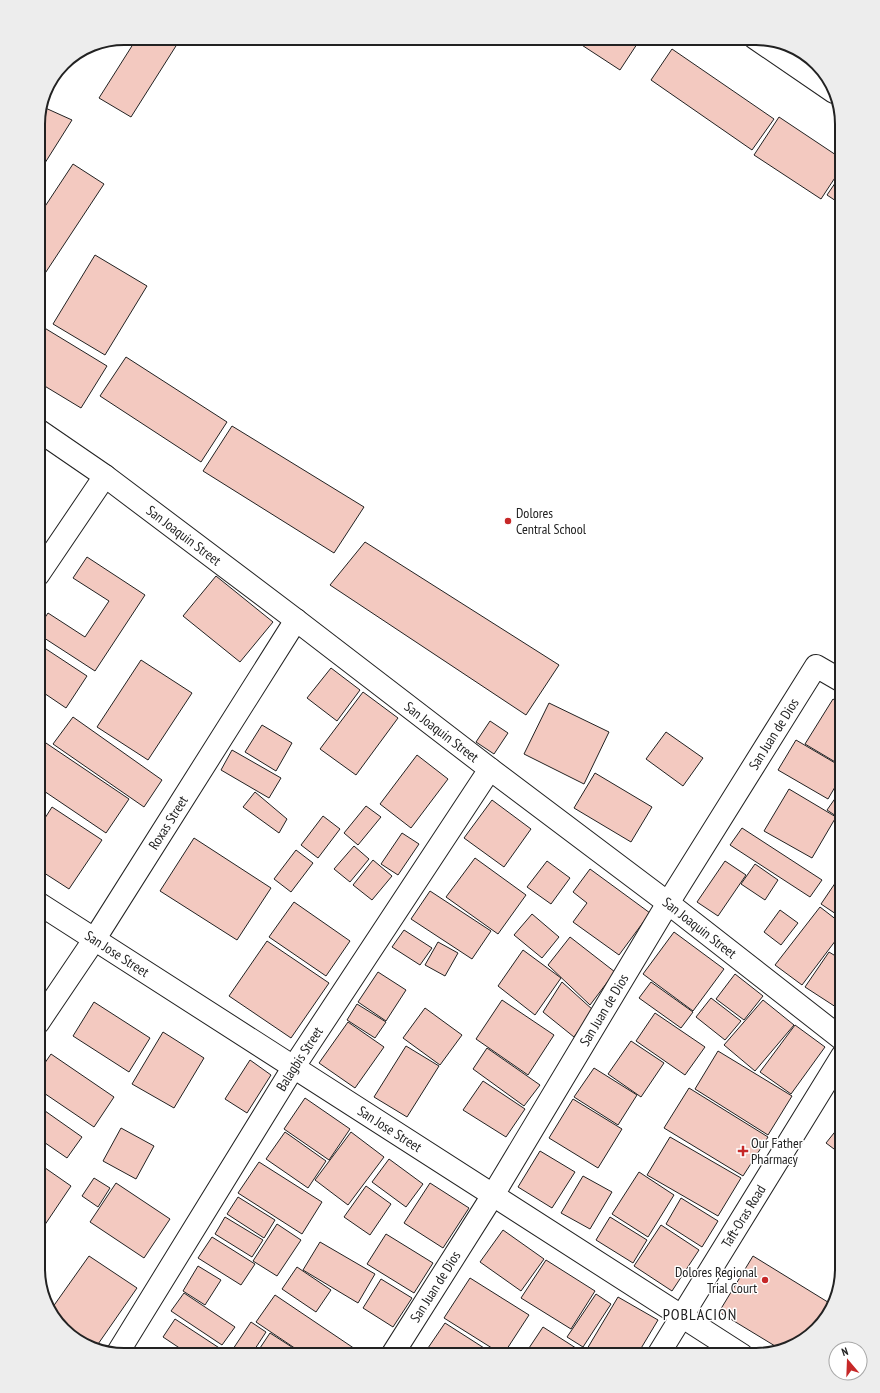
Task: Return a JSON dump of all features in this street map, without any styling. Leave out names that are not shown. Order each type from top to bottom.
[{"type":"street","points":[[767,46],[825,86]]},
{"type":"street","name":"San Joaquin Street","points":[[45,435],[105,476],[296,620],[668,903],[835,1034]]},
{"type":"street","points":[[45,565],[105,476]]},
{"type":"street","name":"Roxas Street","points":[[45,1013],[94,940],[296,620]]},
{"type":"street","name":"San Juan de Dios","points":[[396,1348],[493,1195],[668,903],[816,666],[835,677]]},
{"type":"street","name":"Balagbis Street","points":[[121,1348],[292,1068],[490,769]]},
{"type":"street","name":"San Jose Street","points":[[45,908],[292,1068],[731,1348]]},
{"type":"street","name":"Taft-Oras Road","points":[[662,1348],[835,1067]]},
{"type":"building","points":[[133,45],[177,45],[131,117],[99,98]]},
{"type":"building","points":[[582,45],[636,45],[620,70]]},
{"type":"building","points":[[672,49],[774,119],[752,150],[651,80]]},
{"type":"building","points":[[47,109],[72,120],[45,163],[45,119]]},
{"type":"building","points":[[779,117],[835,154],[835,178],[821,199],[754,155]]},
{"type":"building","points":[[73,164],[104,184],[45,273],[45,206]]},
{"type":"building","points":[[835,183],[835,200],[827,195]]},
{"type":"building","points":[[95,255],[147,286],[105,355],[53,324]]},
{"type":"building","points":[[45,328],[107,366],[81,408],[45,386]]},
{"type":"building","points":[[126,357],[227,422],[201,462],[100,396]]},
{"type":"building","points":[[232,426],[364,507],[334,553],[203,471]]},
{"type":"building","points":[[365,542],[559,665],[526,715],[330,585]]},
{"type":"building","points":[[87,557],[145,595],[95,671],[45,639],[45,618],[48,613],[85,637],[109,601],[73,578]]},
{"type":"building","points":[[216,576],[273,622],[240,662],[183,616]]},
{"type":"building","points":[[45,648],[87,676],[66,708],[45,694]]},
{"type":"building","points":[[141,660],[192,693],[148,760],[97,727]]},
{"type":"building","points":[[331,668],[360,690],[337,721],[307,698]]},
{"type":"building","points":[[363,692],[398,718],[356,775],[320,749]]},
{"type":"building","points":[[833,699],[835,700],[835,762],[805,744]]},
{"type":"building","points":[[549,703],[609,732],[584,784],[524,754]]},
{"type":"building","points":[[73,717],[162,780],[144,807],[53,744]]},
{"type":"building","points":[[490,721],[508,733],[494,754],[476,742]]},
{"type":"building","points":[[262,725],[292,743],[276,771],[245,752]]},
{"type":"building","points":[[666,732],[703,758],[683,786],[646,759]]},
{"type":"building","points":[[796,740],[835,763],[835,787],[828,799],[778,770]]},
{"type":"building","points":[[45,742],[129,799],[106,833],[45,792]]},
{"type":"building","points":[[232,750],[281,778],[269,798],[221,770]]},
{"type":"building","points":[[417,755],[448,779],[411,828],[380,804]]},
{"type":"building","points":[[595,773],[652,807],[631,842],[574,808]]},
{"type":"building","points":[[789,789],[835,816],[812,858],[764,831]]},
{"type":"building","points":[[255,792],[287,819],[279,833],[243,807]]},
{"type":"building","points":[[835,799],[835,815],[827,810]]},
{"type":"building","points":[[492,800],[531,829],[504,867],[464,838]]},
{"type":"building","points":[[366,806],[381,817],[358,845],[344,833]]},
{"type":"building","points":[[52,807],[102,840],[69,889],[45,874],[45,818]]},
{"type":"building","points":[[323,816],[340,829],[318,858],[301,845]]},
{"type":"building","points":[[742,828],[822,880],[810,897],[730,845]]},
{"type":"building","points":[[402,833],[419,844],[398,875],[381,864]]},
{"type":"building","points":[[194,838],[271,888],[237,940],[160,891]]},
{"type":"building","points":[[354,846],[369,859],[350,882],[334,869]]},
{"type":"building","points":[[296,850],[313,863],[291,892],[274,879]]},
{"type":"building","points":[[475,858],[526,895],[498,934],[446,897]]},
{"type":"building","points":[[373,860],[392,876],[372,900],[353,885]]},
{"type":"building","points":[[547,861],[570,878],[551,904],[527,887]]},
{"type":"building","points":[[725,861],[746,875],[718,916],[697,902]]},
{"type":"building","points":[[755,864],[778,880],[765,900],[741,884]]},
{"type":"building","points":[[590,869],[650,913],[619,955],[573,922],[587,903],[573,892]]},
{"type":"building","points":[[835,883],[835,913],[821,904]]},
{"type":"building","points":[[430,891],[491,931],[472,959],[411,919]]},
{"type":"building","points":[[294,902],[350,941],[326,976],[269,937]]},
{"type":"building","points":[[820,907],[835,919],[835,941],[802,985],[775,965]]},
{"type":"building","points":[[780,910],[798,923],[781,945],[764,932]]},
{"type":"building","points":[[532,914],[559,937],[542,958],[514,935]]},
{"type":"building","points":[[404,930],[432,948],[420,965],[392,947]]},
{"type":"building","points":[[674,932],[724,969],[693,1011],[643,974]]},
{"type":"building","points":[[570,937],[615,972],[590,1005],[548,965]]},
{"type":"building","points":[[267,941],[329,983],[291,1038],[229,996]]},
{"type":"building","points":[[438,942],[458,953],[445,976],[425,965]]},
{"type":"building","points":[[523,950],[561,978],[535,1015],[498,986]]},
{"type":"building","points":[[829,952],[835,956],[835,1006],[805,987]]},
{"type":"building","points":[[378,972],[406,990],[386,1021],[358,1002]]},
{"type":"building","points":[[735,974],[763,996],[744,1020],[716,999]]},
{"type":"building","points":[[562,982],[593,1010],[574,1037],[543,1012]]},
{"type":"building","points":[[651,982],[693,1012],[681,1028],[639,998]]},
{"type":"building","points":[[711,998],[741,1021],[725,1040],[696,1017]]},
{"type":"building","points":[[502,1000],[554,1035],[528,1075],[476,1039]]},
{"type":"building","points":[[763,1000],[794,1025],[755,1071],[724,1045]]},
{"type":"building","points":[[94,1002],[150,1038],[129,1072],[73,1036]]},
{"type":"building","points":[[357,1004],[386,1022],[375,1038],[347,1020]]},
{"type":"building","points":[[425,1008],[462,1035],[440,1065],[403,1038]]},
{"type":"building","points":[[655,1013],[705,1047],[685,1075],[636,1041]]},
{"type":"building","points":[[348,1022],[384,1047],[355,1088],[319,1063]]},
{"type":"building","points":[[795,1025],[825,1047],[791,1094],[760,1072]]},
{"type":"building","points":[[163,1032],[204,1058],[174,1108],[132,1084]]},
{"type":"building","points":[[631,1041],[664,1063],[641,1097],[608,1074]]},
{"type":"building","points":[[406,1046],[439,1066],[407,1117],[374,1097]]},
{"type":"building","points":[[487,1048],[540,1085],[524,1106],[473,1069]]},
{"type":"building","points":[[718,1051],[792,1096],[768,1135],[695,1089]]},
{"type":"building","points":[[51,1054],[114,1097],[94,1127],[45,1094],[45,1063]]},
{"type":"building","points":[[250,1060],[271,1075],[247,1113],[225,1099]]},
{"type":"building","points":[[594,1068],[637,1095],[618,1125],[574,1097]]},
{"type":"building","points":[[483,1081],[525,1109],[506,1137],[463,1110]]},
{"type":"building","points":[[689,1088],[768,1137],[743,1176],[664,1128]]},
{"type":"building","points":[[305,1098],[350,1129],[329,1160],[284,1129]]},
{"type":"building","points":[[573,1099],[622,1129],[598,1168],[549,1138]]},
{"type":"building","points":[[45,1111],[82,1137],[67,1158],[45,1143]]},
{"type":"building","points":[[121,1128],[154,1146],[136,1179],[103,1161]]},
{"type":"building","points":[[285,1132],[326,1161],[308,1188],[266,1159]]},
{"type":"building","points":[[351,1132],[384,1157],[348,1205],[315,1180]]},
{"type":"building","points":[[835,1132],[835,1150],[826,1143]]},
{"type":"building","points":[[670,1137],[741,1178],[718,1216],[647,1175]]},
{"type":"building","points":[[540,1151],[575,1172],[552,1208],[518,1187]]},
{"type":"building","points":[[389,1159],[423,1184],[406,1207],[372,1182]]},
{"type":"building","points":[[259,1162],[322,1202],[302,1234],[238,1193]]},
{"type":"building","points":[[45,1168],[71,1186],[45,1225]]},
{"type":"building","points":[[639,1172],[674,1195],[648,1237],[612,1214]]},
{"type":"building","points":[[583,1176],[612,1192],[590,1229],[561,1213]]},
{"type":"building","points":[[94,1178],[110,1188],[98,1207],[82,1196]]},
{"type":"building","points":[[116,1183],[170,1219],[144,1258],[90,1222]]},
{"type":"building","points":[[430,1183],[469,1208],[443,1248],[404,1223]]},
{"type":"building","points":[[366,1186],[391,1204],[370,1235],[344,1217]]},
{"type":"building","points":[[238,1197],[275,1220],[264,1238],[227,1214]]},
{"type":"building","points":[[681,1198],[718,1221],[702,1247],[666,1224]]},
{"type":"building","points":[[225,1217],[263,1240],[252,1257],[215,1234]]},
{"type":"building","points":[[610,1217],[647,1240],[633,1263],[596,1240]]},
{"type":"building","points":[[277,1224],[301,1240],[277,1276],[253,1261]]},
{"type":"building","points":[[661,1225],[699,1250],[672,1291],[634,1266]]},
{"type":"building","points":[[503,1230],[544,1259],[521,1291],[480,1262]]},
{"type":"building","points":[[386,1234],[433,1263],[414,1293],[367,1264]]},
{"type":"building","points":[[212,1237],[255,1264],[241,1285],[198,1258]]},
{"type":"building","points":[[320,1242],[375,1274],[358,1303],[303,1270]]},
{"type":"building","points":[[89,1256],[137,1288],[98,1344],[80,1335],[65,1321],[54,1306]]},
{"type":"building","name":"Dolores Regional Trial Court","points":[[753,1256],[828,1302],[822,1313],[800,1335],[791,1340],[774,1345],[719,1312]]},
{"type":"building","points":[[546,1260],[595,1291],[571,1329],[521,1298]]},
{"type":"building","points":[[198,1266],[221,1280],[205,1305],[183,1291]]},
{"type":"building","points":[[297,1267],[331,1290],[316,1312],[282,1289]]},
{"type":"building","points":[[470,1278],[529,1315],[508,1348],[492,1348],[444,1318]]},
{"type":"building","points":[[381,1279],[412,1298],[393,1327],[363,1308]]},
{"type":"building","points":[[184,1293],[235,1327],[222,1345],[171,1311]]},
{"type":"building","points":[[596,1294],[611,1304],[583,1347],[567,1337]]},
{"type":"building","points":[[275,1295],[354,1348],[295,1348],[256,1322]]},
{"type":"building","points":[[618,1297],[658,1320],[641,1348],[588,1348]]},
{"type":"building","points":[[175,1319],[219,1348],[180,1348],[163,1337]]},
{"type":"building","points":[[251,1322],[266,1332],[256,1348],[234,1348]]},
{"type":"building","points":[[445,1323],[484,1348],[428,1348]]},
{"type":"building","points":[[543,1327],[576,1348],[529,1348]]},
{"type":"building","points":[[270,1333],[293,1348],[260,1348]]},
{"type":"place","name":"Dolores Central School","points":[[508,521]]},
{"type":"place","name":"Our Father Pharmacy","points":[[743,1151]]},
{"type":"place","name":"Dolores Regional Trial Court","points":[[765,1280]]},
{"type":"district","name":"POBLACION","points":[[700,1314]]}]
